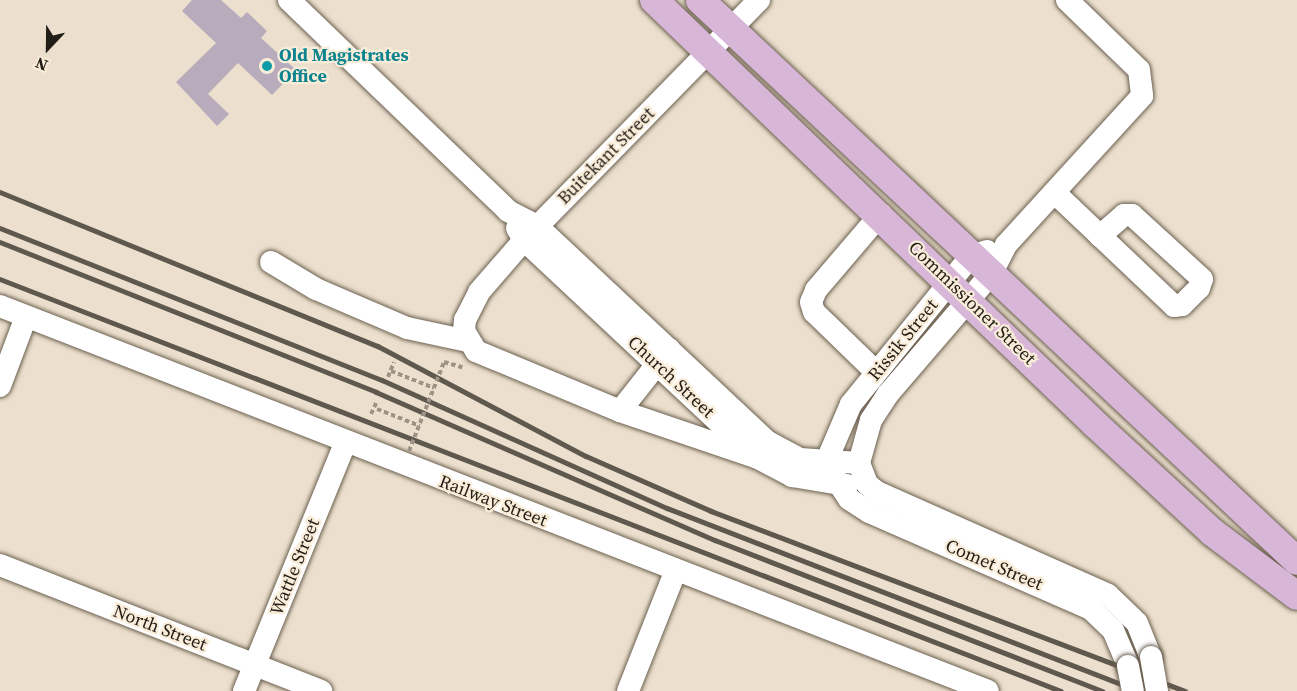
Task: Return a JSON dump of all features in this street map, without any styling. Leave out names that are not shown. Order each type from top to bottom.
[{"type":"main road","name":"Commissioner Street","points":[[654,0],[1212,531],[1297,597]]},
{"type":"main road","name":"Commissioner Street","points":[[700,0],[1297,561]]},
{"type":"street","name":"Church Street","points":[[289,0],[663,357],[756,457],[792,476],[838,486],[867,484]]},
{"type":"street","name":"Buitekant Street","points":[[467,330],[479,292],[531,233],[759,0]]},
{"type":"street","points":[[981,265],[1006,245],[1132,111],[1142,96],[1139,70],[1067,0]]},
{"type":"street","points":[[1055,193],[1100,236]]},
{"type":"street","points":[[876,372],[814,312],[812,302],[816,290],[880,214]]},
{"type":"street","points":[[271,262],[316,289],[407,328],[467,330],[494,361],[620,411],[756,457]]},
{"type":"street","name":"Rissik Street","points":[[859,463],[871,420],[960,290],[981,265]]},
{"type":"street","name":"Rissik Street","points":[[831,462],[847,412],[876,372],[960,290]]},
{"type":"street","name":"Railway Street","points":[[0,306],[675,572],[988,691]]},
{"type":"street","points":[[0,386],[26,317]]},
{"type":"street","name":"Church Street","points":[[663,357],[768,442],[800,459],[859,463]]},
{"type":"street","points":[[620,411],[663,357]]},
{"type":"street","name":"Wattle Street","points":[[244,691],[345,443]]},
{"type":"street","points":[[831,462],[838,486]]},
{"type":"street","points":[[859,463],[867,484]]},
{"type":"street","name":"Comet Street","points":[[867,484],[1089,583],[1137,623],[1150,657],[1156,691]]},
{"type":"street","name":"Comet Street","points":[[838,486],[869,512],[1091,609],[1113,630],[1128,666],[1133,691]]},
{"type":"street","name":"North Street","points":[[0,565],[321,691]]},
{"type":"street","points":[[628,691],[675,572]]},
{"type":"path","points":[[388,377],[394,362]]},
{"type":"path","points":[[410,451],[444,362]]},
{"type":"path","points":[[391,371],[434,388]]},
{"type":"path","points":[[376,401],[377,409]]},
{"type":"path","points":[[377,409],[420,426]]},
{"type":"path","points":[[371,414],[377,409]]},
{"type":"building","name":"Old Magistrates Office","points":[[192,0],[221,0],[241,18],[247,12],[267,31],[261,38],[296,70],[272,95],[238,63],[208,94],[229,114],[217,126],[176,82],[216,43],[182,11]]},
{"type":"railway","points":[[0,192],[378,346],[586,456],[711,511],[1185,691]]},
{"type":"railway","points":[[0,228],[382,380],[667,508],[1139,691]]},
{"type":"railway","points":[[0,242],[376,392],[715,540],[1103,691]]},
{"type":"railway","points":[[0,279],[1061,691]]},
{"type":"place","name":"Old Magistrates Office","points":[[267,66]]}]
